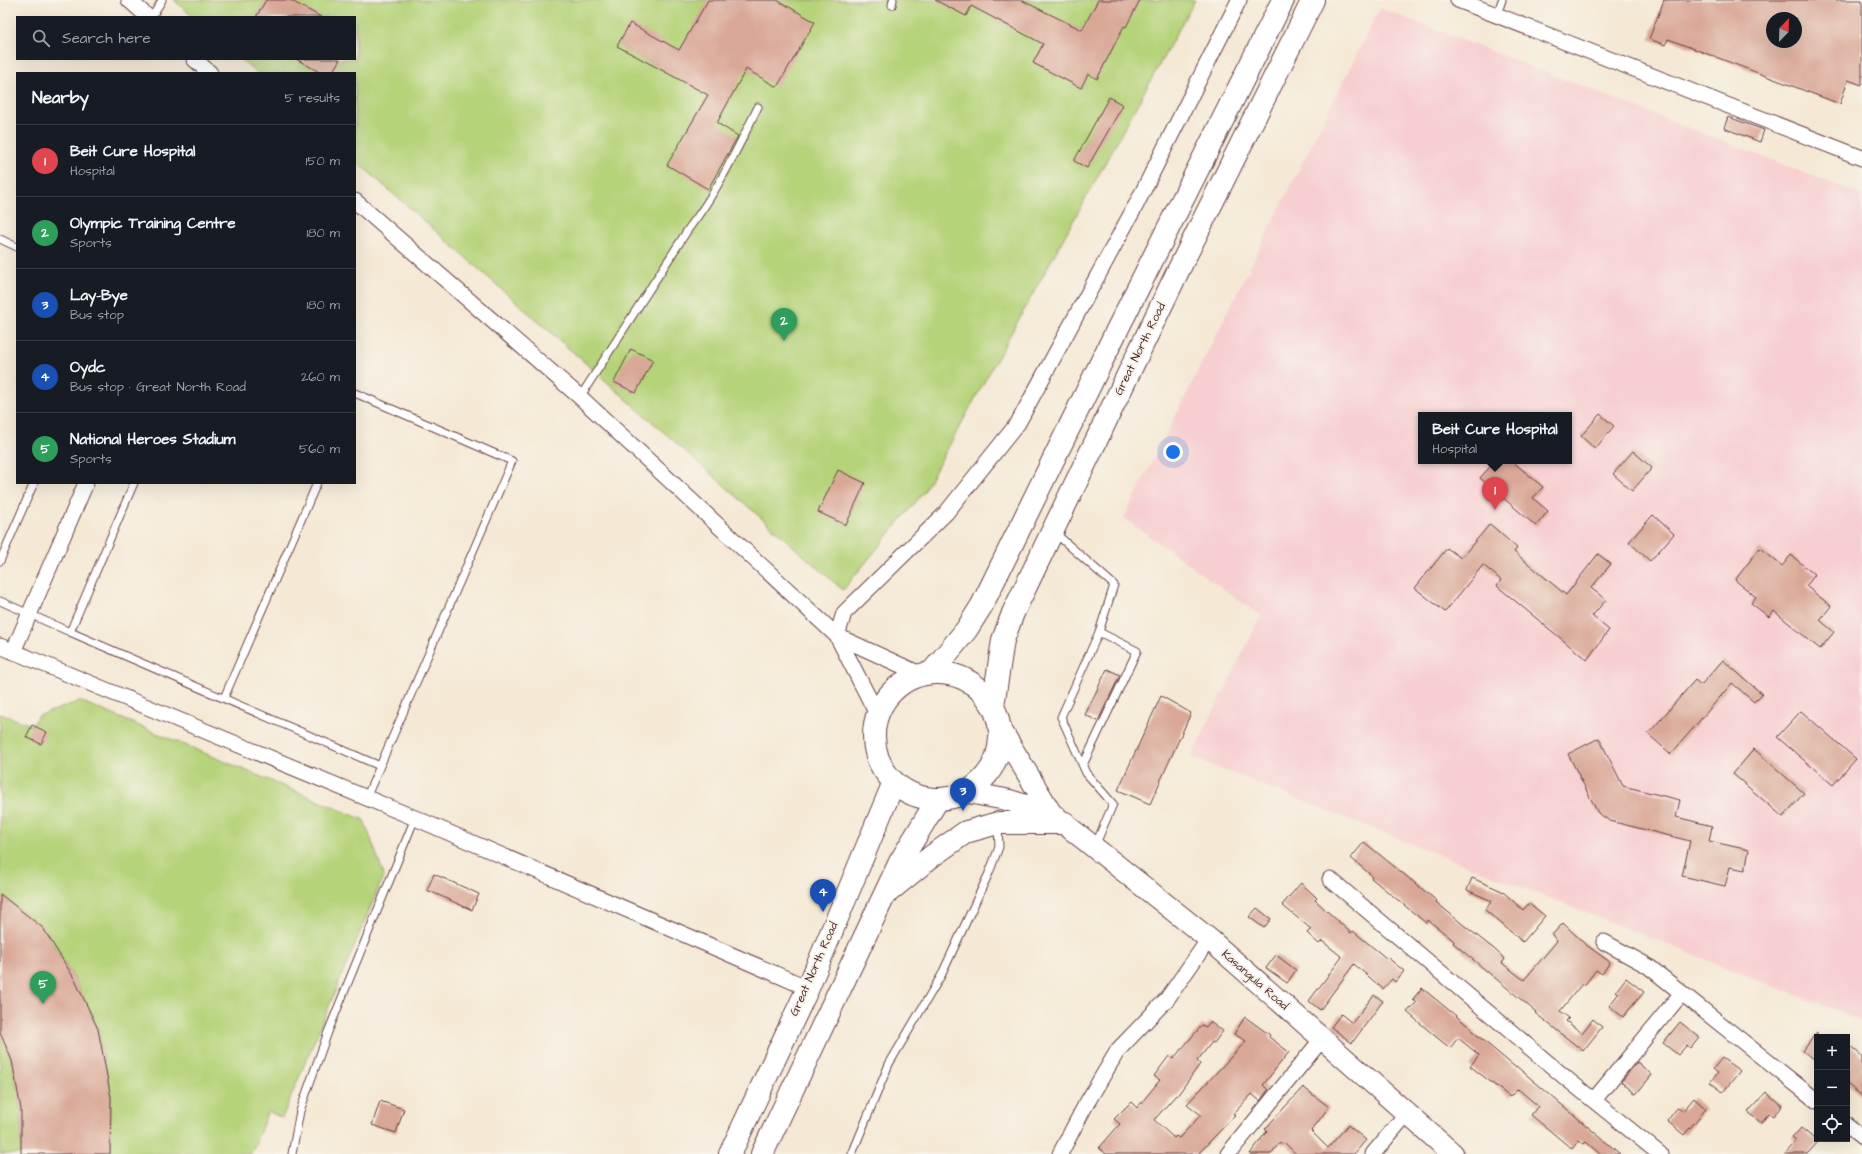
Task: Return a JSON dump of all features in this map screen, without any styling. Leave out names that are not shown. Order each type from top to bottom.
[{"type":"main road","points":[[926,673],[967,629],[982,605],[1117,330],[1283,0]]},
{"type":"main road","name":"Great North Road","points":[[993,706],[998,663],[1003,640],[1013,613],[1178,272],[1313,0]]},
{"type":"main road","points":[[926,673],[944,673],[968,680],[986,696],[993,706],[1000,728],[1000,740],[996,761],[985,777],[966,792],[952,797],[938,799],[914,795],[894,782],[879,762],[875,750],[874,726],[877,714],[886,698],[898,685],[926,673]]},
{"type":"main road","name":"Kasangula Road","points":[[1000,728],[1058,818],[1209,939],[1453,1154]]},
{"type":"main road","name":"Great North Road","points":[[730,1154],[808,988],[894,782]]},
{"type":"main road","name":"Kasangula Road","points":[[966,792],[1008,800],[1058,818]]},
{"type":"main road","points":[[762,1154],[882,897],[900,862],[938,799]]},
{"type":"main road","points":[[882,897],[932,856],[966,832],[998,823],[1058,818]]},
{"type":"street","points":[[129,0],[147,16]]},
{"type":"street","points":[[837,636],[844,613],[946,513],[1018,423],[1136,205],[1239,0]]},
{"type":"street","points":[[1458,0],[1862,158]]},
{"type":"street","points":[[195,60],[209,72]]},
{"type":"street","points":[[356,202],[580,397],[837,636],[877,714]]},
{"type":"street","points":[[86,484],[30,614],[7,649],[415,818],[808,988]]},
{"type":"street","points":[[837,636],[926,673]]},
{"type":"street","points":[[1330,879],[1660,1154]]},
{"type":"street","points":[[1060,1154],[1085,1106],[1118,1050],[1167,999],[1209,939]]},
{"type":"street","points":[[1604,942],[1648,966],[1814,1099]]},
{"type":"street","points":[[1594,1100],[1682,993]]},
{"type":"street","points":[[1228,1154],[1322,1039]]},
{"type":"street","points":[[1373,1154],[1406,1114]]},
{"type":"street","points":[[1850,1127],[1862,1137]]},
{"type":"lane","points":[[153,16],[162,0]]},
{"type":"lane","points":[[1496,15],[1502,0]]},
{"type":"lane","points":[[580,397],[724,177],[758,107]]},
{"type":"lane","points":[[0,239],[16,246]]},
{"type":"lane","points":[[356,394],[512,461],[366,798]]},
{"type":"lane","points":[[0,561],[34,484]]},
{"type":"lane","points":[[70,632],[134,484]]},
{"type":"lane","points":[[224,698],[317,484]]},
{"type":"lane","points":[[1052,530],[1114,585],[1099,632],[1061,717],[1086,772],[1113,804],[1094,847]]},
{"type":"lane","points":[[0,601],[380,766]]},
{"type":"lane","points":[[1083,765],[1137,651],[1099,632]]},
{"type":"lane","points":[[292,1154],[300,1111],[328,1032],[415,818]]},
{"type":"lane","points":[[852,1154],[889,1064],[941,976],[989,873],[999,847],[998,823]]},
{"type":"shaded area","points":[[1380,8],[1862,195],[1862,1021],[1191,757],[1261,616],[1124,518]]},
{"type":"green space","points":[[174,0],[1195,0],[923,493],[843,590],[356,161],[356,72],[256,72],[242,60],[356,60],[356,16],[192,16]]},
{"type":"green space","points":[[80,701],[364,820],[384,875],[282,1118],[268,1111],[251,1154],[110,1154],[111,1097],[98,1029],[74,978],[43,928],[0,894],[0,714],[32,725],[38,716]]},
{"type":"green space","points":[[0,1032],[12,1061],[21,1109],[21,1154],[0,1154]]},
{"type":"building","points":[[266,0],[290,0],[319,16],[257,16]]},
{"type":"building","points":[[708,0],[777,0],[815,22],[777,87],[746,69],[717,123],[738,136],[708,189],[667,165],[708,95],[617,46],[630,23],[679,50]]},
{"type":"building","points":[[935,0],[1021,0],[1082,30],[1098,0],[1140,0],[1126,27],[1124,26],[1097,79],[1088,74],[1081,88],[1033,63],[1043,44],[971,6],[966,16]]},
{"type":"building","points":[[1664,0],[1862,0],[1862,85],[1848,80],[1840,104],[1668,39],[1665,45],[1649,39]]},
{"type":"building","points":[[298,60],[339,60],[333,72],[319,72]]},
{"type":"building","points":[[1109,97],[1123,105],[1087,168],[1074,161]]},
{"type":"building","points":[[1728,117],[1764,130],[1760,142],[1724,128]]},
{"type":"building","points":[[631,349],[653,360],[636,393],[614,382]]},
{"type":"building","points":[[1600,414],[1614,426],[1595,449],[1581,436]]},
{"type":"building","points":[[1633,451],[1652,468],[1632,491],[1613,474]]},
{"type":"building","points":[[1492,464],[1516,464],[1543,487],[1533,498],[1548,511],[1536,526],[1480,478]]},
{"type":"building","points":[[838,470],[865,483],[846,525],[818,512]]},
{"type":"building","points":[[1653,515],[1674,534],[1650,561],[1629,542]]},
{"type":"building","points":[[1490,524],[1517,548],[1514,552],[1566,595],[1598,554],[1611,564],[1591,588],[1606,600],[1592,616],[1609,630],[1587,660],[1497,586],[1501,580],[1483,565],[1445,612],[1415,588],[1447,548],[1461,558]]},
{"type":"building","points":[[1760,548],[1782,566],[1791,555],[1815,575],[1806,586],[1831,606],[1820,620],[1834,632],[1820,649],[1774,611],[1769,617],[1751,603],[1756,597],[1735,580]]},
{"type":"building","points":[[1723,660],[1762,694],[1754,702],[1732,683],[1671,754],[1648,734],[1695,680],[1701,685]]},
{"type":"building","points":[[1107,669],[1120,675],[1098,721],[1085,715]]},
{"type":"building","points":[[1161,696],[1191,713],[1150,804],[1118,790]]},
{"type":"building","points":[[1801,711],[1856,759],[1833,785],[1777,737]]},
{"type":"building","points":[[32,725],[47,732],[41,744],[26,737]]},
{"type":"building","points":[[1599,738],[1623,786],[1680,800],[1676,817],[1712,826],[1709,841],[1749,850],[1745,870],[1730,867],[1725,886],[1682,876],[1690,841],[1610,821],[1598,813],[1568,754]]},
{"type":"building","points":[[1754,749],[1804,793],[1783,817],[1733,774]]},
{"type":"building","points":[[1364,842],[1494,949],[1505,959],[1502,963],[1524,980],[1557,941],[1552,935],[1563,923],[1585,944],[1610,962],[1602,974],[1596,970],[1584,986],[1582,984],[1560,1011],[1569,1018],[1566,1021],[1582,1033],[1593,1019],[1602,1027],[1583,1051],[1535,1013],[1536,1012],[1453,943],[1454,941],[1428,920],[1426,923],[1371,878],[1372,876],[1351,858]]},
{"type":"building","points":[[434,874],[479,894],[472,910],[427,890]]},
{"type":"building","points":[[1472,878],[1502,891],[1523,910],[1529,903],[1545,916],[1523,942],[1485,910],[1492,901],[1467,890]]},
{"type":"building","points":[[1301,883],[1317,898],[1315,900],[1351,933],[1353,931],[1404,971],[1395,982],[1392,979],[1383,989],[1354,964],[1320,1010],[1309,1001],[1342,957],[1322,941],[1319,944],[1307,933],[1311,929],[1282,905]]},
{"type":"building","points":[[0,894],[43,928],[74,978],[98,1029],[111,1097],[110,1154],[21,1154],[21,1109],[12,1061],[0,1032]]},
{"type":"building","points":[[1257,908],[1271,919],[1264,928],[1249,917]]},
{"type":"building","points":[[1276,955],[1296,970],[1287,983],[1266,968]]},
{"type":"building","points":[[1626,978],[1644,992],[1623,1017],[1609,1006],[1619,993],[1616,991]]},
{"type":"building","points":[[1422,988],[1620,1154],[1600,1154],[1586,1142],[1584,1144],[1579,1140],[1572,1149],[1531,1115],[1538,1106],[1518,1089],[1510,1097],[1470,1066],[1479,1055],[1458,1038],[1450,1048],[1407,1012],[1417,1002],[1413,999]]},
{"type":"building","points":[[1374,995],[1383,1001],[1352,1043],[1331,1027],[1341,1014],[1352,1023]]},
{"type":"building","points":[[1245,1017],[1270,1035],[1269,1037],[1289,1052],[1263,1085],[1268,1090],[1260,1101],[1252,1094],[1233,1114],[1235,1115],[1198,1154],[1106,1154],[1099,1148],[1120,1124],[1114,1119],[1131,1102],[1137,1108],[1160,1080],[1154,1076],[1169,1056],[1173,1059],[1202,1025],[1206,1027],[1210,1022],[1223,1031],[1197,1061],[1200,1064],[1177,1096],[1176,1095],[1154,1120],[1174,1138],[1176,1136],[1179,1138],[1201,1115],[1187,1104],[1246,1041],[1234,1034]]},
{"type":"building","points":[[1680,1022],[1699,1037],[1690,1048],[1687,1045],[1678,1055],[1663,1043]]},
{"type":"building","points":[[1814,1036],[1814,1059],[1803,1051]]},
{"type":"building","points":[[1850,1046],[1862,1056],[1862,1096],[1850,1086]]},
{"type":"building","points":[[1722,1058],[1740,1071],[1723,1092],[1710,1082],[1718,1073],[1713,1069]]},
{"type":"building","points":[[1637,1062],[1652,1075],[1636,1094],[1621,1082]]},
{"type":"building","points":[[1303,1087],[1329,1107],[1311,1131],[1328,1148],[1348,1125],[1366,1140],[1354,1154],[1296,1154],[1285,1143],[1283,1145],[1280,1142],[1271,1154],[1250,1154],[1267,1131],[1265,1129]]},
{"type":"building","points":[[1766,1092],[1782,1106],[1773,1116],[1769,1113],[1761,1123],[1748,1112]]},
{"type":"building","points":[[1694,1098],[1706,1109],[1684,1135],[1667,1121],[1678,1107],[1683,1111]]},
{"type":"building","points":[[380,1101],[404,1109],[396,1133],[372,1125]]},
{"type":"building","points":[[1801,1128],[1814,1139],[1814,1142],[1818,1142],[1807,1154],[1785,1154],[1796,1141],[1792,1138]]},
{"type":"place","name":"Olympic Training Centre","points":[[784,341]]},
{"type":"place","name":"Beit Cure Hospital","points":[[1495,510]]},
{"type":"place","name":"Lay-Bye","points":[[963,811]]},
{"type":"place","name":"Oydc","points":[[823,912]]},
{"type":"place","name":"National Heroes Stadium","points":[[43,1004]]}]
